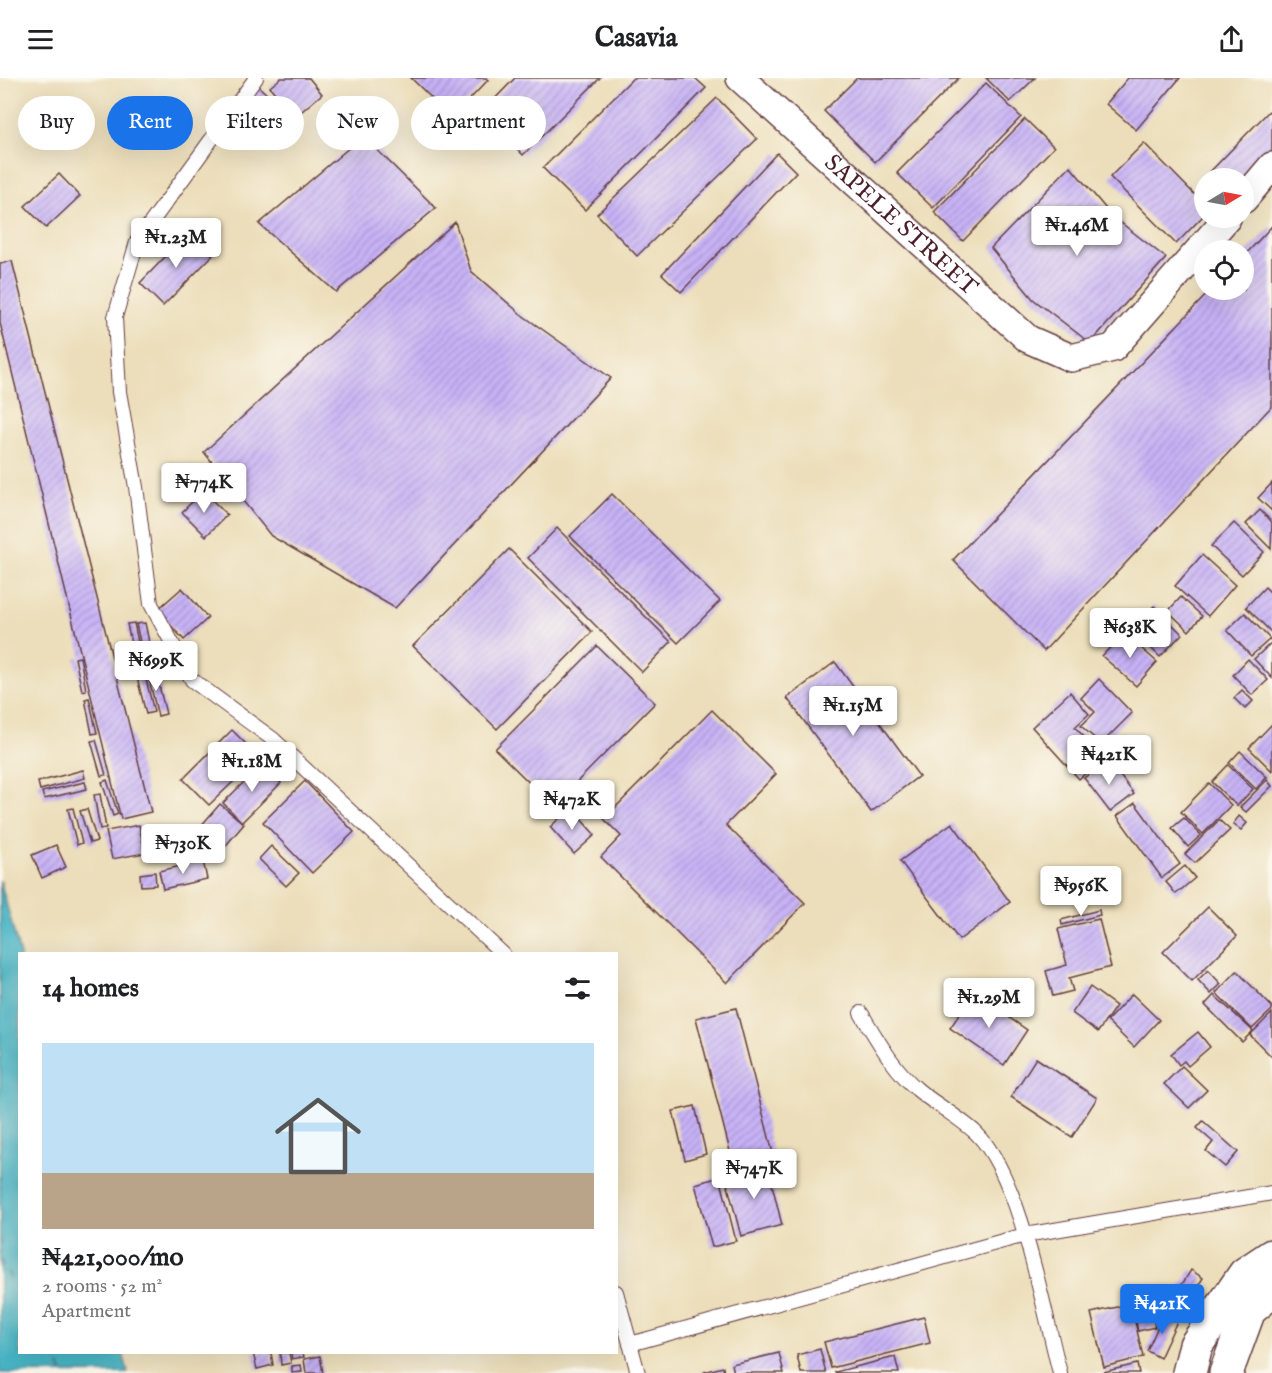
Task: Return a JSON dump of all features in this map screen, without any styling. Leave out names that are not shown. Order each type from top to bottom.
[{"type":"street","name":"SAPELE STREET","points":[[740,78],[1028,339],[1071,358],[1113,348],[1218,228]]},
{"type":"street","points":[[1254,187],[1272,166]]},
{"type":"street","points":[[1189,1373],[1196,1345],[1245,1274],[1272,1256]]},
{"type":"street","points":[[1226,1373],[1249,1310],[1272,1291]]},
{"type":"lane","points":[[256,78],[137,242],[115,317],[119,392],[136,487],[151,604],[192,680],[274,740],[501,952]]},
{"type":"lane","points":[[861,1013],[888,1057],[916,1088],[977,1134],[1000,1168],[1025,1236],[1059,1373]]},
{"type":"lane","points":[[630,1344],[1025,1236],[1272,1193]]},
{"type":"lane","points":[[618,1299],[638,1373]]},
{"type":"water","points":[[0,880],[19,952],[18,1354],[123,1354],[128,1373],[0,1373]]},
{"type":"building","points":[[281,78],[309,78],[322,94],[316,96],[316,99],[304,109],[304,96],[278,96],[270,87]]},
{"type":"building","points":[[411,78],[486,78],[488,80],[473,96],[429,96]]},
{"type":"building","points":[[515,78],[600,78],[546,132],[546,96],[498,96]]},
{"type":"building","points":[[633,78],[695,78],[706,88],[585,210],[543,168]]},
{"type":"building","points":[[857,78],[959,78],[875,162],[824,111]]},
{"type":"building","points":[[986,78],[1035,78],[1010,102]]},
{"type":"building","points":[[1128,78],[1180,78],[1136,130],[1106,104]]},
{"type":"building","points":[[986,83],[1021,117],[933,208],[897,173]]},
{"type":"building","points":[[258,86],[269,96],[249,96]]},
{"type":"building","points":[[717,98],[757,139],[637,256],[597,214]]},
{"type":"building","points":[[1269,111],[1272,114],[1272,152],[1254,171],[1254,168],[1214,168]]},
{"type":"building","points":[[1025,119],[1054,147],[963,241],[934,212]]},
{"type":"building","points":[[1144,143],[1194,194],[1194,225],[1176,244],[1110,177]]},
{"type":"building","points":[[346,150],[377,150],[436,208],[336,292],[259,224]]},
{"type":"building","points":[[518,150],[528,150],[523,155]]},
{"type":"building","points":[[777,153],[796,172],[681,292],[662,274]]},
{"type":"building","points":[[1070,166],[1111,215],[1166,258],[1090,343],[1033,299],[991,248]]},
{"type":"building","points":[[59,174],[80,196],[46,228],[25,206]]},
{"type":"building","points":[[455,222],[471,271],[522,315],[611,378],[395,608],[271,536],[204,452]]},
{"type":"building","points":[[1272,226],[1272,406],[1044,651],[953,560],[1201,300],[1254,300],[1254,245]]},
{"type":"building","points":[[189,232],[213,255],[163,306],[140,283]]},
{"type":"building","points":[[12,261],[151,812],[121,819],[0,323],[0,264]]},
{"type":"building","points":[[1272,483],[1272,511],[1258,498]]},
{"type":"building","points":[[203,491],[227,515],[206,536],[182,512]]},
{"type":"building","points":[[612,494],[720,601],[678,643],[570,536]]},
{"type":"building","points":[[1260,510],[1272,522],[1271,549],[1246,524]]},
{"type":"building","points":[[1234,523],[1264,552],[1242,575],[1211,546]]},
{"type":"building","points":[[557,528],[671,642],[642,672],[528,558]]},
{"type":"building","points":[[509,549],[592,632],[497,729],[413,646]]},
{"type":"building","points":[[1202,555],[1235,585],[1208,616],[1175,586]]},
{"type":"building","points":[[1265,587],[1272,594],[1272,633],[1246,607]]},
{"type":"building","points":[[182,588],[208,618],[184,640],[157,610]]},
{"type":"building","points":[[1181,597],[1202,616],[1189,631],[1168,611]]},
{"type":"building","points":[[1154,606],[1182,634],[1160,657],[1132,629]]},
{"type":"building","points":[[1245,613],[1270,639],[1251,656],[1227,630]]},
{"type":"building","points":[[134,623],[143,666],[136,668],[127,624]]},
{"type":"building","points":[[145,623],[154,666],[146,668],[136,624]]},
{"type":"building","points":[[1124,633],[1157,662],[1136,686],[1102,656]]},
{"type":"building","points":[[1272,642],[1272,678],[1254,659]]},
{"type":"building","points":[[597,646],[655,703],[553,806],[495,749]]},
{"type":"building","points":[[80,657],[86,690],[82,691],[75,658]]},
{"type":"building","points":[[1248,659],[1268,680],[1252,695],[1233,675]]},
{"type":"building","points":[[835,662],[919,776],[871,812],[787,698]]},
{"type":"building","points":[[155,669],[166,714],[158,716],[147,671]]},
{"type":"building","points":[[144,671],[154,712],[146,714],[136,673]]},
{"type":"building","points":[[1099,679],[1132,713],[1101,744],[1081,726],[1095,712],[1081,698]]},
{"type":"building","points":[[1242,690],[1253,701],[1245,709],[1234,698]]},
{"type":"building","points":[[1070,692],[1089,714],[1075,727],[1103,758],[1079,779],[1032,727]]},
{"type":"building","points":[[89,698],[97,733],[92,734],[85,699]]},
{"type":"building","points":[[712,710],[776,774],[726,825],[805,903],[727,983],[601,857],[621,836],[604,819]]},
{"type":"building","points":[[1272,724],[1272,771],[1249,748]]},
{"type":"building","points":[[232,730],[259,757],[209,805],[183,779]]},
{"type":"building","points":[[96,740],[106,775],[101,776],[91,741]]},
{"type":"building","points":[[1240,751],[1267,777],[1256,789],[1229,763]]},
{"type":"building","points":[[1108,760],[1134,794],[1110,812],[1084,778]]},
{"type":"building","points":[[262,764],[281,783],[242,822],[223,803]]},
{"type":"building","points":[[1228,765],[1253,789],[1237,806],[1212,782]]},
{"type":"building","points":[[83,770],[85,778],[40,790],[38,782]]},
{"type":"building","points":[[107,780],[118,814],[113,816],[102,782]]},
{"type":"building","points":[[1267,780],[1272,786],[1246,812],[1240,807]]},
{"type":"building","points":[[305,781],[354,832],[312,873],[263,822]]},
{"type":"building","points":[[85,782],[87,789],[44,799],[42,792]]},
{"type":"building","points":[[1209,783],[1231,805],[1203,834],[1181,812]]},
{"type":"building","points":[[100,794],[106,828],[100,829],[94,795]]},
{"type":"building","points":[[1135,803],[1180,864],[1162,878],[1117,816]]},
{"type":"building","points":[[220,804],[244,824],[217,856],[193,835]]},
{"type":"building","points":[[73,808],[82,843],[77,845],[68,809]]},
{"type":"building","points":[[571,808],[595,835],[574,854],[550,827]]},
{"type":"building","points":[[87,809],[97,841],[90,843],[80,811]]},
{"type":"building","points":[[1239,816],[1247,823],[1241,830],[1233,824]]},
{"type":"building","points":[[1184,818],[1201,835],[1188,847],[1172,828]]},
{"type":"building","points":[[1219,820],[1230,830],[1195,863],[1185,854]]},
{"type":"building","points":[[952,823],[1010,902],[959,940],[900,861]]},
{"type":"building","points":[[139,825],[145,853],[112,859],[106,831]]},
{"type":"building","points":[[56,845],[66,867],[42,878],[32,855]]},
{"type":"building","points":[[271,846],[299,873],[286,886],[259,859]]},
{"type":"building","points":[[203,861],[207,879],[163,889],[159,871]]},
{"type":"building","points":[[1185,866],[1195,878],[1176,894],[1166,882]]},
{"type":"building","points":[[155,872],[156,885],[141,886],[140,874]]},
{"type":"building","points":[[1208,907],[1237,936],[1192,981],[1163,952]]},
{"type":"building","points":[[1099,910],[1100,915],[1062,925],[1061,920]]},
{"type":"building","points":[[1099,919],[1111,967],[1069,978],[1073,991],[1053,996],[1046,971],[1067,965],[1058,929]]},
{"type":"building","points":[[1208,970],[1221,984],[1211,994],[1198,980]]},
{"type":"building","points":[[1237,971],[1272,1007],[1272,1010],[1252,1029],[1216,993]]},
{"type":"building","points":[[1090,987],[1116,1006],[1098,1032],[1072,1013]]},
{"type":"building","points":[[974,993],[1027,1030],[1004,1065],[950,1028]]},
{"type":"building","points":[[1132,994],[1159,1020],[1134,1047],[1107,1021]]},
{"type":"building","points":[[1214,995],[1253,1031],[1242,1042],[1205,1005]]},
{"type":"building","points":[[736,1008],[774,1157],[734,1167],[696,1018]]},
{"type":"building","points":[[1272,1013],[1272,1057],[1250,1035]]},
{"type":"building","points":[[1198,1032],[1210,1047],[1188,1066],[1184,1061],[1179,1065],[1171,1054]]},
{"type":"building","points":[[1036,1058],[1097,1098],[1072,1137],[1011,1097]]},
{"type":"building","points":[[1182,1066],[1207,1090],[1189,1108],[1164,1084]]},
{"type":"building","points":[[695,1106],[706,1154],[685,1160],[673,1111]]},
{"type":"building","points":[[1203,1121],[1238,1152],[1225,1167],[1206,1151],[1213,1142],[1197,1128]]},
{"type":"building","points":[[767,1164],[782,1225],[741,1236],[725,1175]]},
{"type":"building","points":[[720,1177],[736,1241],[712,1247],[695,1184]]},
{"type":"building","points":[[1191,1270],[1203,1278],[1178,1318],[1166,1310]]},
{"type":"building","points":[[1148,1296],[1155,1327],[1138,1331],[1131,1300]]},
{"type":"building","points":[[1131,1304],[1143,1357],[1104,1367],[1091,1313]]},
{"type":"building","points":[[1164,1313],[1178,1319],[1160,1358],[1147,1351]]},
{"type":"building","points":[[924,1317],[930,1343],[831,1368],[824,1342]]},
{"type":"building","points":[[820,1349],[826,1373],[801,1373],[797,1355]]},
{"type":"building","points":[[779,1353],[784,1373],[734,1373],[732,1364]]},
{"type":"building","points":[[253,1354],[271,1354],[273,1365],[257,1369]]},
{"type":"building","points":[[280,1354],[289,1354],[291,1363],[281,1365]]},
{"type":"building","points":[[291,1354],[303,1354],[304,1357],[292,1359]]},
{"type":"building","points":[[320,1356],[323,1373],[306,1373],[304,1359]]},
{"type":"building","points":[[895,1357],[899,1373],[835,1373],[835,1372]]},
{"type":"building","points":[[1137,1364],[1139,1373],[1103,1373],[1103,1372]]},
{"type":"building","points":[[301,1365],[302,1372],[292,1373],[292,1366]]},
{"type":"building","points":[[723,1367],[724,1373],[704,1373],[704,1372]]},
{"type":"ferry route","points":[[0,1259],[18,1290]]},
{"type":"ferry route","points":[[53,1354],[63,1373]]}]
